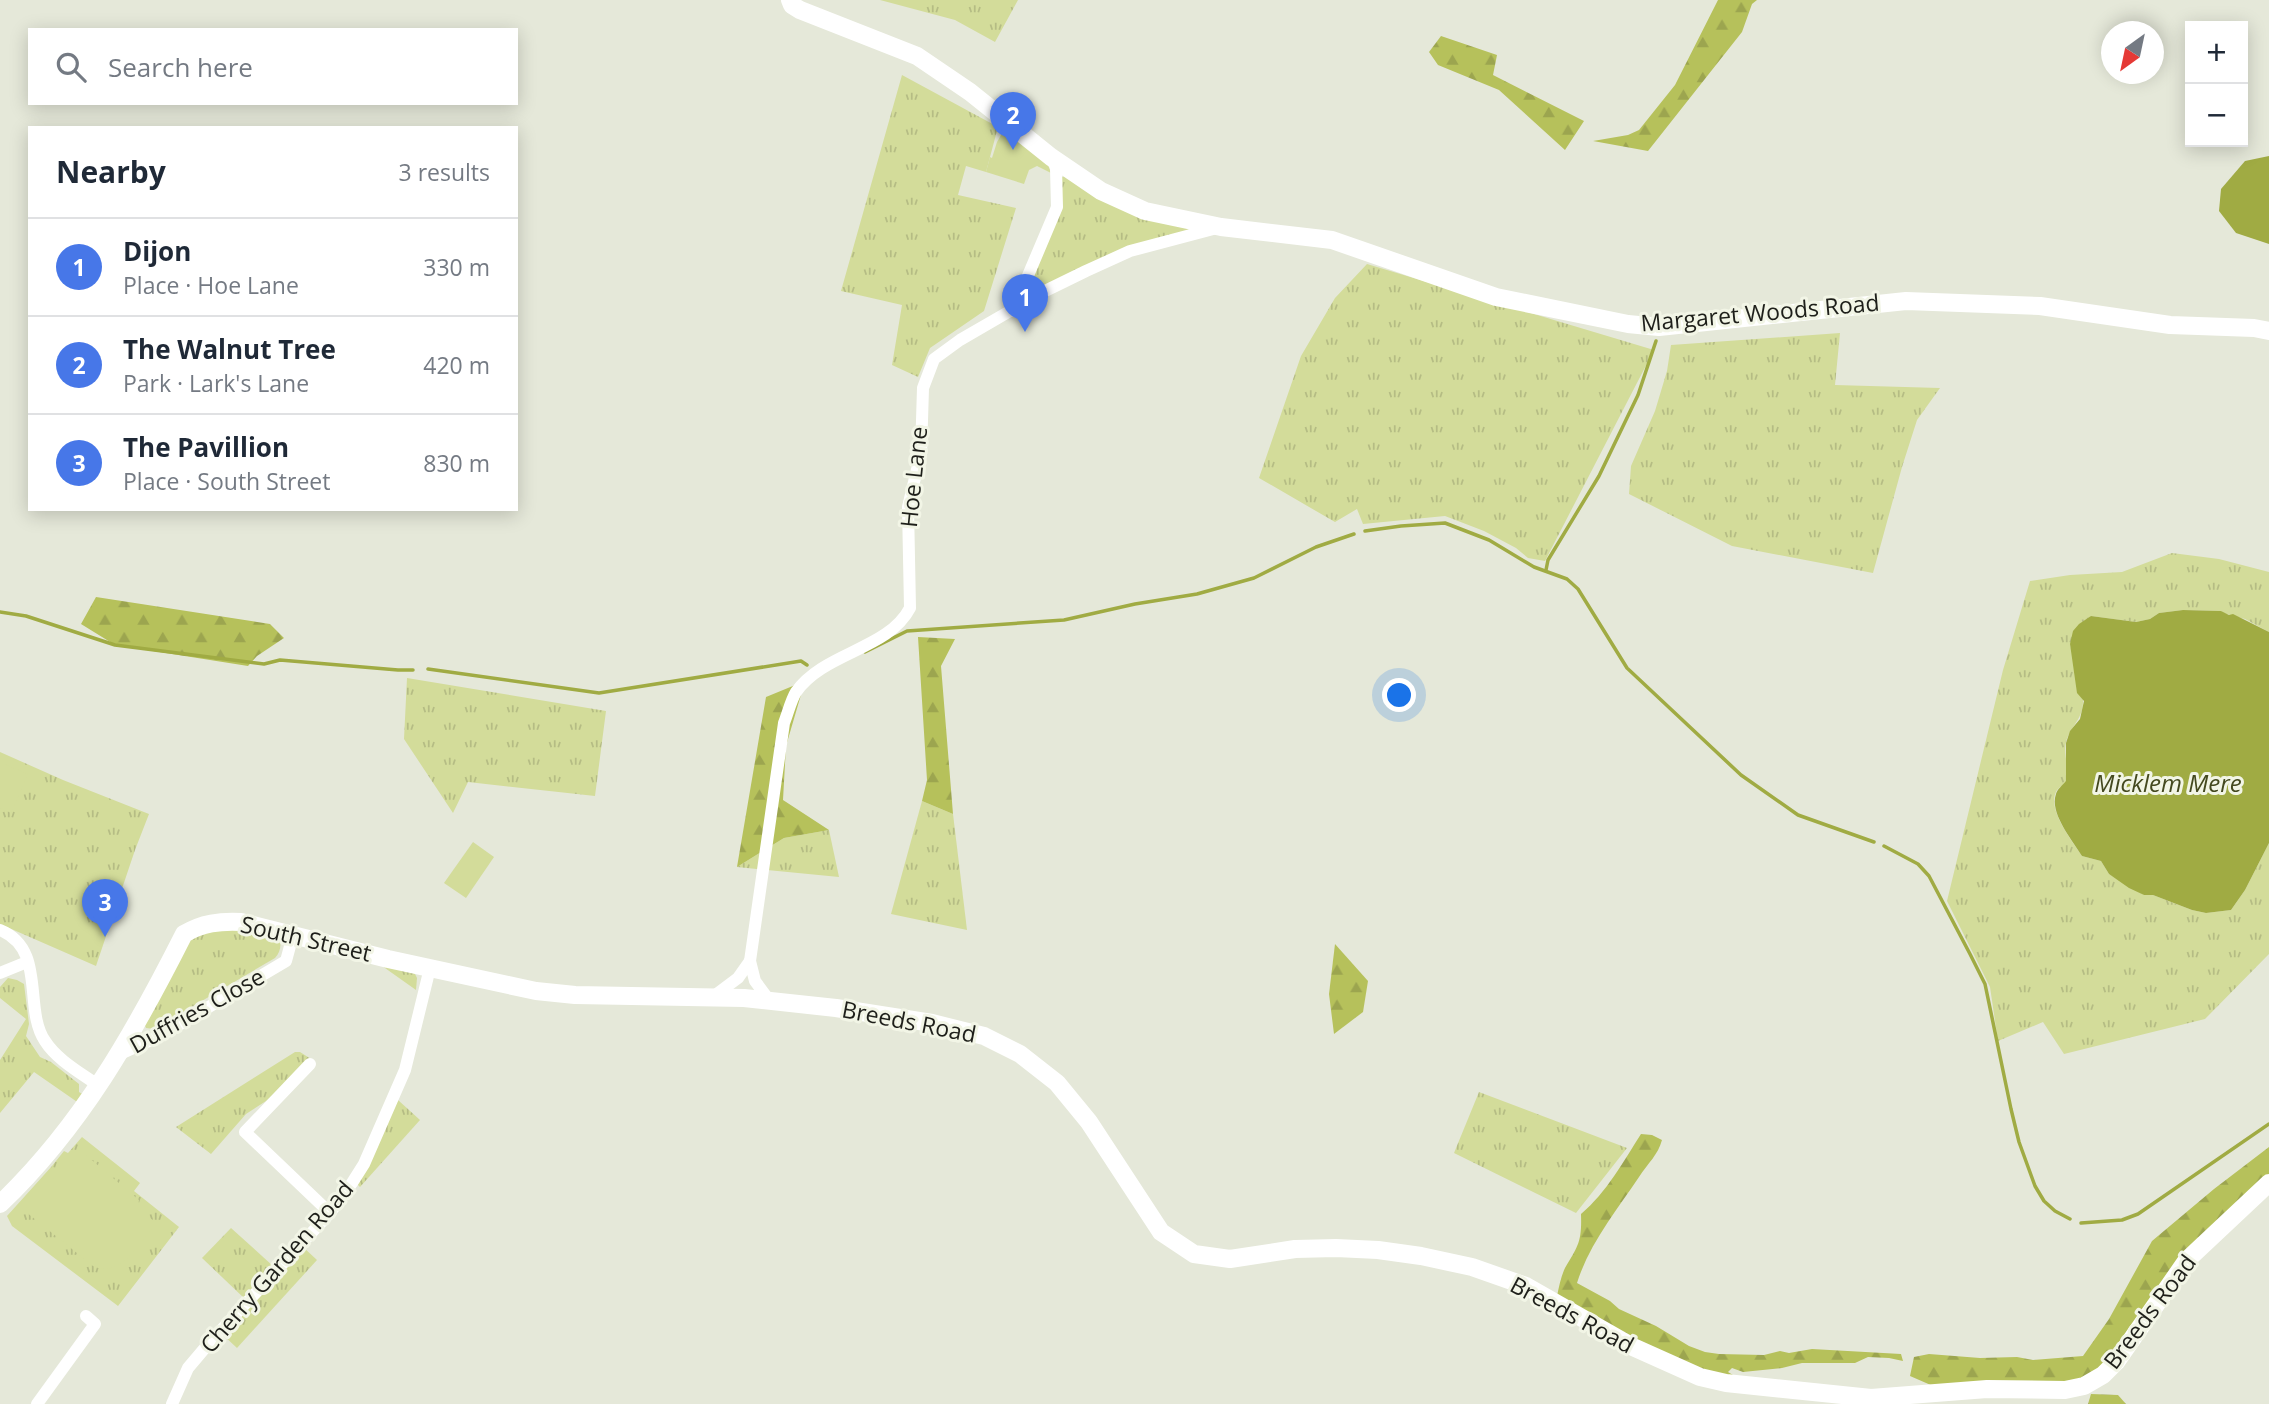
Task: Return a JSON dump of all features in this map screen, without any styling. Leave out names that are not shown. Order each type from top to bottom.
[{"type":"street","name":"Margaret Woods Road","points":[[790,0],[792,5],[800,10],[917,55],[970,92],[1051,157],[1122,202],[1145,211],[1221,227],[1332,240],[1496,297],[1628,324],[1659,327],[1906,301],[2040,306],[2171,325],[2269,331]]},
{"type":"street","points":[[1013,311],[1057,207],[1056,169],[1051,157]]},
{"type":"street","name":"Hoe Lane","points":[[750,961],[784,723],[795,693],[814,672],[892,630],[904,620],[910,608],[908,507],[921,453],[923,388],[934,359],[946,349],[1041,293],[1130,251],[1221,227]]},
{"type":"street","name":"South Street","points":[[0,1204],[77,1118],[120,1054],[184,934],[194,928],[221,921],[241,922],[536,991],[575,995],[714,996]]},
{"type":"street","points":[[0,930],[22,948],[33,977],[37,1025],[44,1041],[56,1054],[99,1086]]},
{"type":"street","name":"Duffries Close","points":[[120,1054],[160,1036],[286,961],[293,935]]},
{"type":"street","points":[[714,996],[738,978],[750,961]]},
{"type":"street","points":[[750,961],[755,981],[769,1000]]},
{"type":"street","points":[[0,973],[27,962]]},
{"type":"street","name":"Cherry Garden Road","points":[[172,1404],[188,1368],[330,1213],[364,1164],[405,1070],[430,968]]},
{"type":"street","name":"Breeds Road","points":[[714,996],[836,1007],[959,1028],[984,1036],[1020,1054],[1056,1083],[1081,1112],[1161,1232],[1194,1254],[1230,1259],[1295,1249],[1336,1248],[1422,1256],[1472,1267],[1526,1286],[1633,1348],[1700,1377],[1850,1400],[1900,1400],[1940,1391],[2065,1390],[2094,1381],[2116,1362],[2187,1260],[2269,1183]]},
{"type":"street","points":[[310,1064],[245,1132],[330,1213]]},
{"type":"street","points":[[37,1404],[95,1324],[86,1316]]},
{"type":"green space","points":[[880,0],[1018,0],[995,42],[955,20]]},
{"type":"green space","points":[[1718,0],[1757,0],[1752,4],[1742,32],[1648,151],[1593,141],[1628,135],[1639,130],[1675,85]]},
{"type":"green space","points":[[1441,36],[1497,55],[1493,75],[1584,121],[1565,150],[1499,90],[1438,65],[1429,52]]},
{"type":"green space","points":[[902,75],[998,127],[986,172],[966,166],[958,195],[1016,208],[984,311],[930,348],[918,377],[892,365],[902,305],[841,291]]},
{"type":"green space","points":[[1005,128],[1047,162],[1051,173],[1037,166],[1029,170],[1024,184],[986,172],[990,157],[992,158]]},
{"type":"green space","points":[[1067,175],[1189,227],[1188,231],[1065,276],[1029,293],[1027,286],[1060,178]]},
{"type":"green space","points":[[1367,264],[1654,350],[1545,561],[1528,558],[1516,548],[1484,531],[1445,516],[1363,524],[1357,509],[1335,522],[1259,478],[1301,356],[1335,298]]},
{"type":"green space","points":[[1840,333],[1835,385],[1940,388],[1917,420],[1873,573],[1732,546],[1629,494],[1631,466],[1655,411],[1667,371],[1671,345]]},
{"type":"green space","points":[[2172,553],[2219,559],[2269,572],[2269,632],[2245,619],[2221,611],[2183,610],[2159,613],[2150,619],[2136,622],[2091,616],[2070,644],[2083,702],[2081,713],[2066,742],[2068,777],[2056,792],[2055,808],[2062,826],[2082,856],[2101,861],[2109,874],[2144,895],[2153,895],[2206,913],[2231,910],[2245,890],[2269,843],[2269,954],[2205,1019],[2064,1054],[2043,1022],[1998,1041],[1990,987],[1947,901],[2003,670],[2030,581],[2122,572]]},
{"type":"green space","points":[[96,597],[270,624],[284,638],[257,656],[248,666],[115,645],[81,624]]},
{"type":"green space","points":[[918,637],[955,639],[941,666],[953,814],[922,801],[927,780]]},
{"type":"green space","points":[[407,678],[606,711],[595,796],[468,782],[453,813],[404,739]]},
{"type":"green space","points":[[805,681],[786,746],[783,800],[829,830],[784,838],[737,867],[766,697]]},
{"type":"green space","points":[[0,752],[149,814],[96,966],[0,924]]},
{"type":"green space","points":[[4,764],[28,774],[11,813],[0,808],[0,772]]},
{"type":"green space","points":[[922,801],[953,814],[967,930],[891,914]]},
{"type":"green space","points":[[829,830],[839,877],[737,867],[784,838]]},
{"type":"green space","points":[[473,842],[494,857],[466,898],[444,883]]},
{"type":"green space","points":[[218,924],[278,936],[279,953],[275,958],[154,1029],[146,1028],[142,1019],[183,941]]},
{"type":"green space","points":[[1335,944],[1368,981],[1363,1012],[1334,1034],[1329,994]]},
{"type":"green space","points":[[368,956],[414,972],[417,978],[416,990]]},
{"type":"green space","points":[[8,978],[24,984],[29,1024],[26,1036],[40,1057],[51,1062],[79,1084],[79,1092],[89,1098],[83,1106],[34,1072],[0,1113],[0,1060],[26,1019],[0,998],[0,987]]},
{"type":"green space","points":[[295,1052],[311,1059],[266,1101],[246,1114],[211,1154],[176,1127]]},
{"type":"green space","points":[[1479,1092],[1627,1148],[1576,1213],[1454,1153]]},
{"type":"green space","points":[[398,1100],[420,1120],[360,1187],[357,1184]]},
{"type":"green space","points":[[1641,1134],[1662,1140],[1655,1155],[1596,1241],[1577,1283],[1619,1309],[1705,1352],[1764,1355],[1812,1349],[1901,1354],[1903,1361],[1868,1357],[1855,1363],[1802,1363],[1743,1372],[1732,1368],[1728,1372],[1738,1378],[1698,1375],[1557,1296],[1564,1271],[1578,1243],[1581,1214],[1607,1186]]},
{"type":"green space","points":[[82,1137],[140,1183],[134,1191],[179,1227],[118,1306],[12,1226],[7,1216],[64,1151],[68,1153]]},
{"type":"green space","points":[[2269,1147],[2269,1178],[2117,1355],[2084,1383],[1933,1386],[1910,1376],[1914,1357],[1929,1354],[2033,1360],[2083,1356],[2109,1319],[2152,1241]]},
{"type":"green space","points":[[80,1150],[139,1200],[138,1207],[156,1223],[129,1257],[112,1268],[93,1266],[26,1212],[26,1208]]},
{"type":"green space","points":[[231,1228],[273,1266],[245,1299],[202,1258]]},
{"type":"green space","points":[[303,1247],[317,1260],[237,1348],[223,1335]]},
{"type":"green space","points":[[2091,1394],[2118,1395],[2126,1404],[2088,1404]]},
{"type":"water","points":[[2269,156],[2269,244],[2236,233],[2219,211],[2221,189],[2245,161]]},
{"type":"water","name":"Micklem Mere","points":[[2183,610],[2233,614],[2269,632],[2269,843],[2245,890],[2231,910],[2206,913],[2153,895],[2144,895],[2109,874],[2101,861],[2082,856],[2059,818],[2055,802],[2057,792],[2066,781],[2066,743],[2070,731],[2080,719],[2084,701],[2077,693],[2070,644],[2073,631],[2091,616],[2136,622],[2150,619],[2159,613]]},
{"type":"waterway","points":[[1546,570],[1548,560],[1599,476],[1638,395],[1656,341]]},
{"type":"waterway","points":[[1365,531],[1445,523],[1489,540],[1534,567],[1567,579],[1578,589],[1627,668],[1741,775],[1798,815],[1874,842]]},
{"type":"waterway","points":[[865,652],[907,631],[1064,620],[1197,594],[1254,578],[1316,547],[1354,534]]},
{"type":"waterway","points":[[0,612],[26,616],[115,645],[264,664],[280,660],[413,670]]},
{"type":"waterway","points":[[428,669],[599,693],[801,661],[807,665]]},
{"type":"waterway","points":[[1884,846],[1918,864],[1929,876],[1985,984],[2019,1142],[2035,1186],[2044,1201],[2070,1219]]},
{"type":"waterway","points":[[2081,1223],[2122,1220],[2138,1214],[2269,1124]]},
{"type":"place","name":"The Walnut Tree","points":[[1013,150]]},
{"type":"place","name":"Dijon","points":[[1025,332]]},
{"type":"place","name":"The Pavillion","points":[[105,937]]}]
